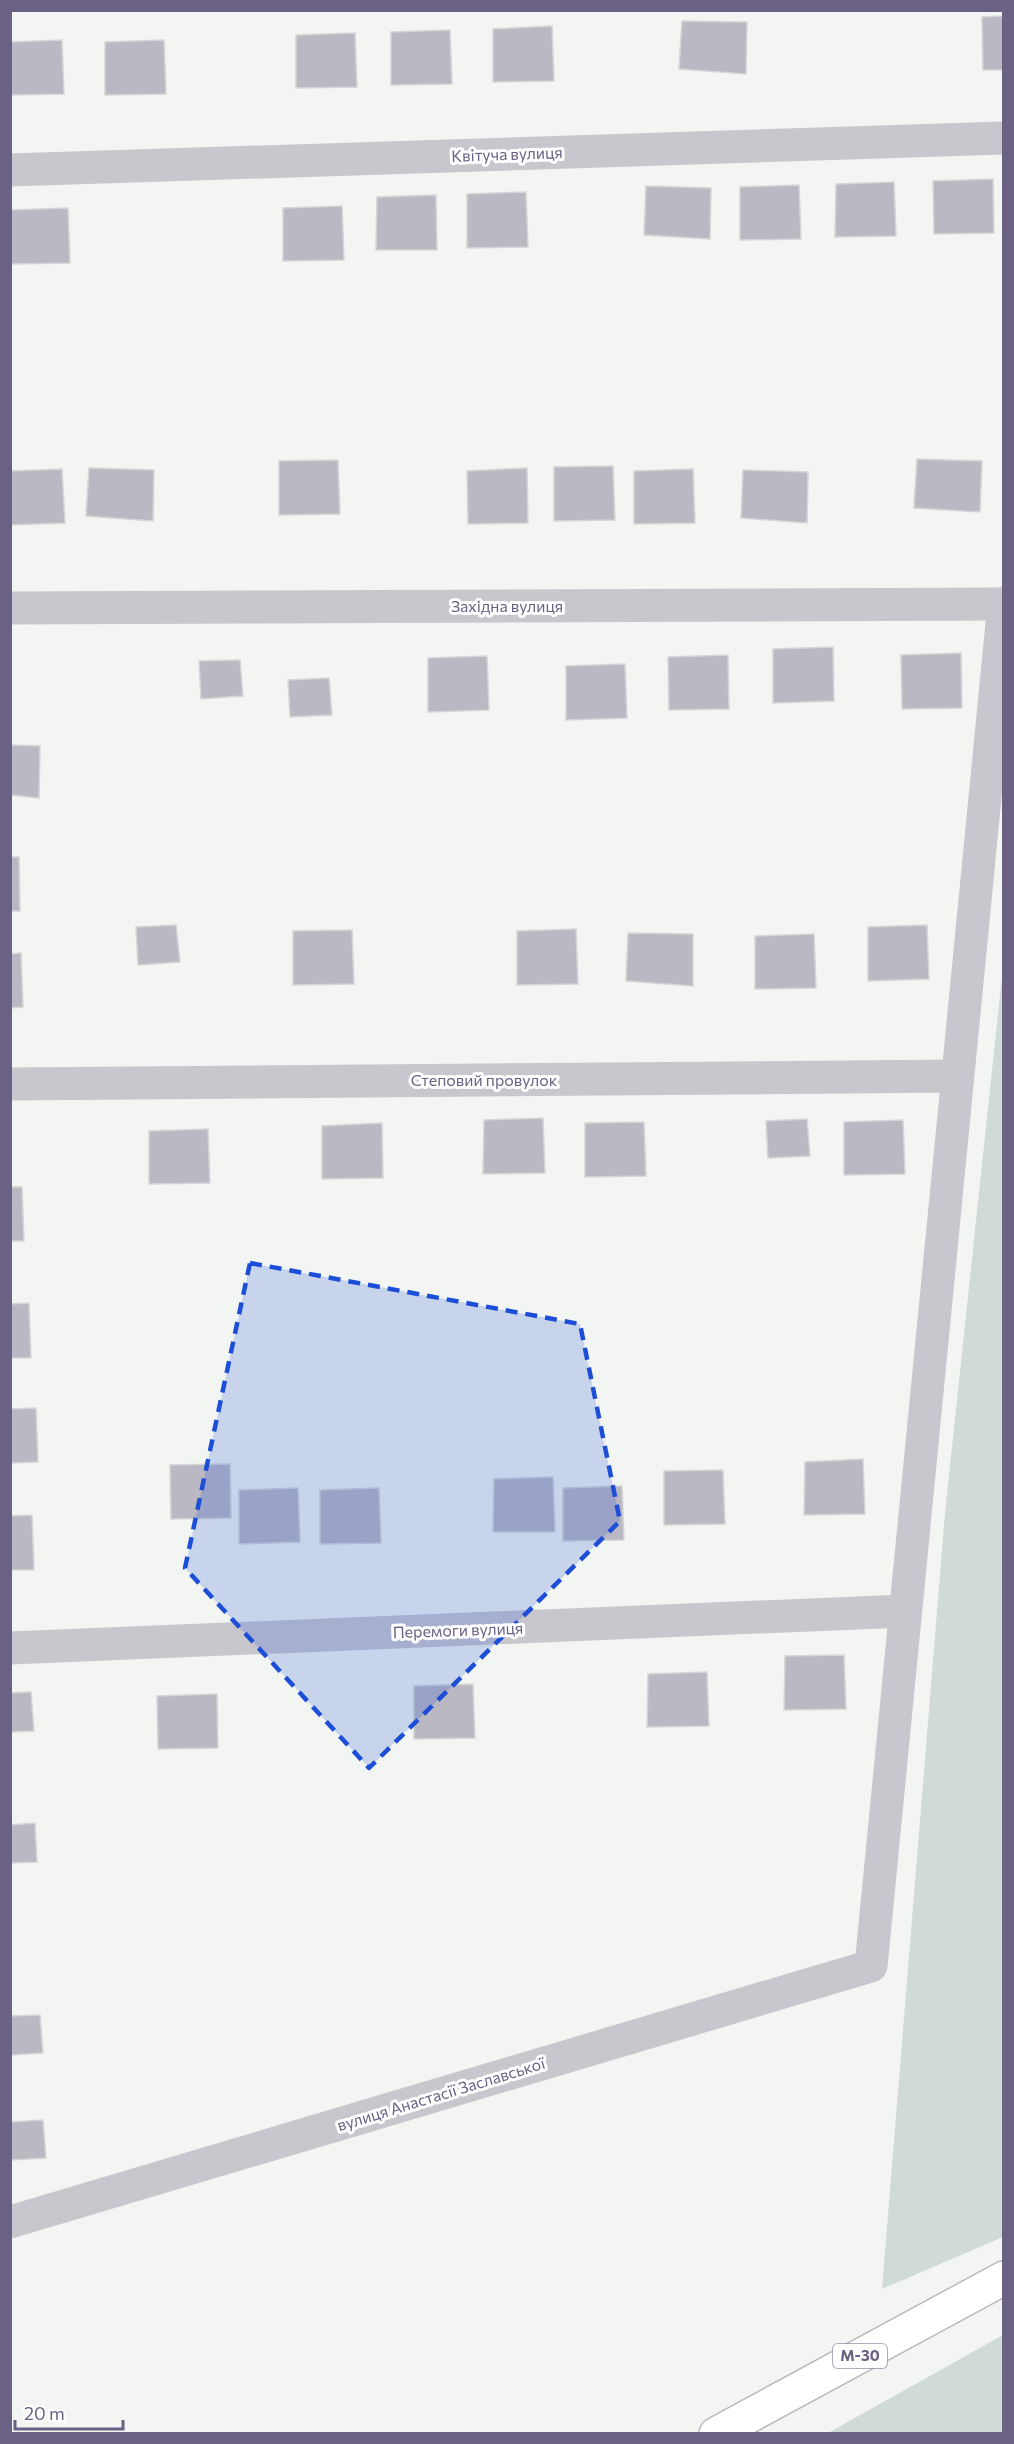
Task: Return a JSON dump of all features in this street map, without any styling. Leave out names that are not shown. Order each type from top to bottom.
[{"type":"highway","name":"М-30","points":[[716,2433],[1004,2278]]},
{"type":"street","name":"Квітуча вулиця","points":[[10,170],[1004,138]]},
{"type":"street","name":"Західна вулиця","points":[[10,608],[1003,604]]},
{"type":"street","points":[[905,1611],[1003,604]]},
{"type":"street","name":"Степовий провулок","points":[[10,1084],[957,1076]]},
{"type":"street","name":"Перемоги вулиця","points":[[10,1648],[905,1611]]},
{"type":"street","name":"вулиця Анастасії Заславської","points":[[10,2222],[871,1966],[905,1611]]},
{"type":"highlighted area","points":[[250,1263],[580,1324],[620,1521],[369,1768],[185,1568]]},
{"type":"shaded area","points":[[1003,967],[1003,2237],[882,2289],[945,1513]]},
{"type":"shaded area","points":[[1003,2335],[1003,2433],[828,2433]]},
{"type":"building","points":[[1004,16],[1004,70],[983,70],[982,17]]},
{"type":"building","points":[[682,21],[747,22],[746,74],[679,69]]},
{"type":"building","points":[[552,26],[554,81],[493,82],[493,29]]},
{"type":"building","points":[[450,30],[452,84],[391,85],[391,32]]},
{"type":"building","points":[[355,33],[357,87],[296,88],[296,35]]},
{"type":"building","points":[[62,40],[64,94],[10,95],[10,42]]},
{"type":"building","points":[[164,40],[166,94],[105,95],[105,42]]},
{"type":"building","points":[[993,179],[994,233],[934,234],[933,181]]},
{"type":"building","points":[[894,182],[896,236],[835,237],[836,184]]},
{"type":"building","points":[[799,185],[801,239],[740,240],[740,187]]},
{"type":"building","points":[[646,186],[711,188],[710,239],[644,235]]},
{"type":"building","points":[[526,192],[528,247],[467,248],[467,194]]},
{"type":"building","points":[[436,195],[437,250],[376,250],[377,197]]},
{"type":"building","points":[[342,206],[344,260],[283,261],[283,208]]},
{"type":"building","points":[[68,208],[70,263],[10,264],[10,210]]},
{"type":"building","points":[[917,459],[982,461],[980,512],[914,508]]},
{"type":"building","points":[[338,460],[340,514],[279,515],[279,461]]},
{"type":"building","points":[[613,466],[615,520],[554,521],[554,467]]},
{"type":"building","points":[[89,468],[154,470],[153,521],[86,516]]},
{"type":"building","points":[[527,468],[528,523],[468,524],[467,471]]},
{"type":"building","points":[[62,469],[65,523],[10,525],[10,471]]},
{"type":"building","points":[[693,469],[695,523],[634,524],[634,471]]},
{"type":"building","points":[[743,470],[808,472],[807,523],[741,518]]},
{"type":"building","points":[[833,647],[834,701],[773,703],[773,649]]},
{"type":"building","points":[[961,653],[962,708],[902,709],[901,655]]},
{"type":"building","points":[[728,655],[729,709],[669,710],[668,657]]},
{"type":"building","points":[[487,656],[489,710],[428,712],[428,658]]},
{"type":"building","points":[[240,660],[243,696],[201,699],[199,661]]},
{"type":"building","points":[[625,664],[627,718],[566,720],[566,666]]},
{"type":"building","points":[[329,678],[332,715],[290,717],[288,680]]},
{"type":"building","points":[[10,745],[40,746],[39,798],[10,795]]},
{"type":"building","points":[[10,857],[19,857],[20,911],[10,911]]},
{"type":"building","points":[[176,925],[180,962],[138,965],[136,927]]},
{"type":"building","points":[[927,925],[929,979],[868,981],[868,927]]},
{"type":"building","points":[[576,929],[578,984],[517,985],[517,931]]},
{"type":"building","points":[[352,930],[354,984],[293,985],[293,931]]},
{"type":"building","points":[[628,933],[693,934],[693,986],[626,981]]},
{"type":"building","points":[[814,934],[816,988],[755,989],[755,936]]},
{"type":"building","points":[[21,953],[23,1007],[10,1008],[10,954]]},
{"type":"building","points":[[543,1118],[545,1173],[483,1174],[484,1120]]},
{"type":"building","points":[[807,1119],[810,1156],[768,1158],[766,1121]]},
{"type":"building","points":[[903,1120],[905,1174],[844,1175],[844,1122]]},
{"type":"building","points":[[644,1122],[646,1176],[585,1177],[585,1123]]},
{"type":"building","points":[[382,1123],[383,1178],[322,1179],[322,1126]]},
{"type":"building","points":[[208,1129],[210,1183],[149,1184],[149,1131]]},
{"type":"building","points":[[10,1187],[22,1187],[24,1241],[10,1241]]},
{"type":"building","points":[[29,1303],[31,1358],[10,1358],[10,1304]]},
{"type":"building","points":[[36,1408],[38,1462],[10,1463],[10,1409]]},
{"type":"building","points":[[863,1459],[865,1514],[804,1515],[805,1462]]},
{"type":"building","points":[[230,1464],[231,1518],[171,1519],[170,1465]]},
{"type":"building","points":[[723,1470],[725,1524],[664,1525],[664,1471]]},
{"type":"building","points":[[553,1477],[555,1532],[493,1532],[494,1479]]},
{"type":"building","points":[[622,1486],[624,1540],[563,1541],[563,1488]]},
{"type":"building","points":[[298,1488],[300,1542],[239,1544],[239,1490]]},
{"type":"building","points":[[379,1488],[381,1543],[320,1544],[320,1490]]},
{"type":"building","points":[[32,1515],[34,1570],[10,1570],[10,1516]]},
{"type":"building","points":[[844,1655],[846,1709],[784,1710],[785,1656]]},
{"type":"building","points":[[707,1672],[709,1726],[647,1727],[648,1674]]},
{"type":"building","points":[[473,1684],[475,1738],[414,1739],[414,1686]]},
{"type":"building","points":[[31,1692],[34,1731],[10,1732],[10,1693]]},
{"type":"building","points":[[217,1694],[218,1748],[158,1749],[157,1696]]},
{"type":"building","points":[[35,1823],[37,1862],[10,1863],[10,1825]]},
{"type":"building","points":[[40,2015],[43,2053],[10,2055],[10,2016]]},
{"type":"building","points":[[43,2120],[46,2158],[10,2160],[10,2122]]}]
